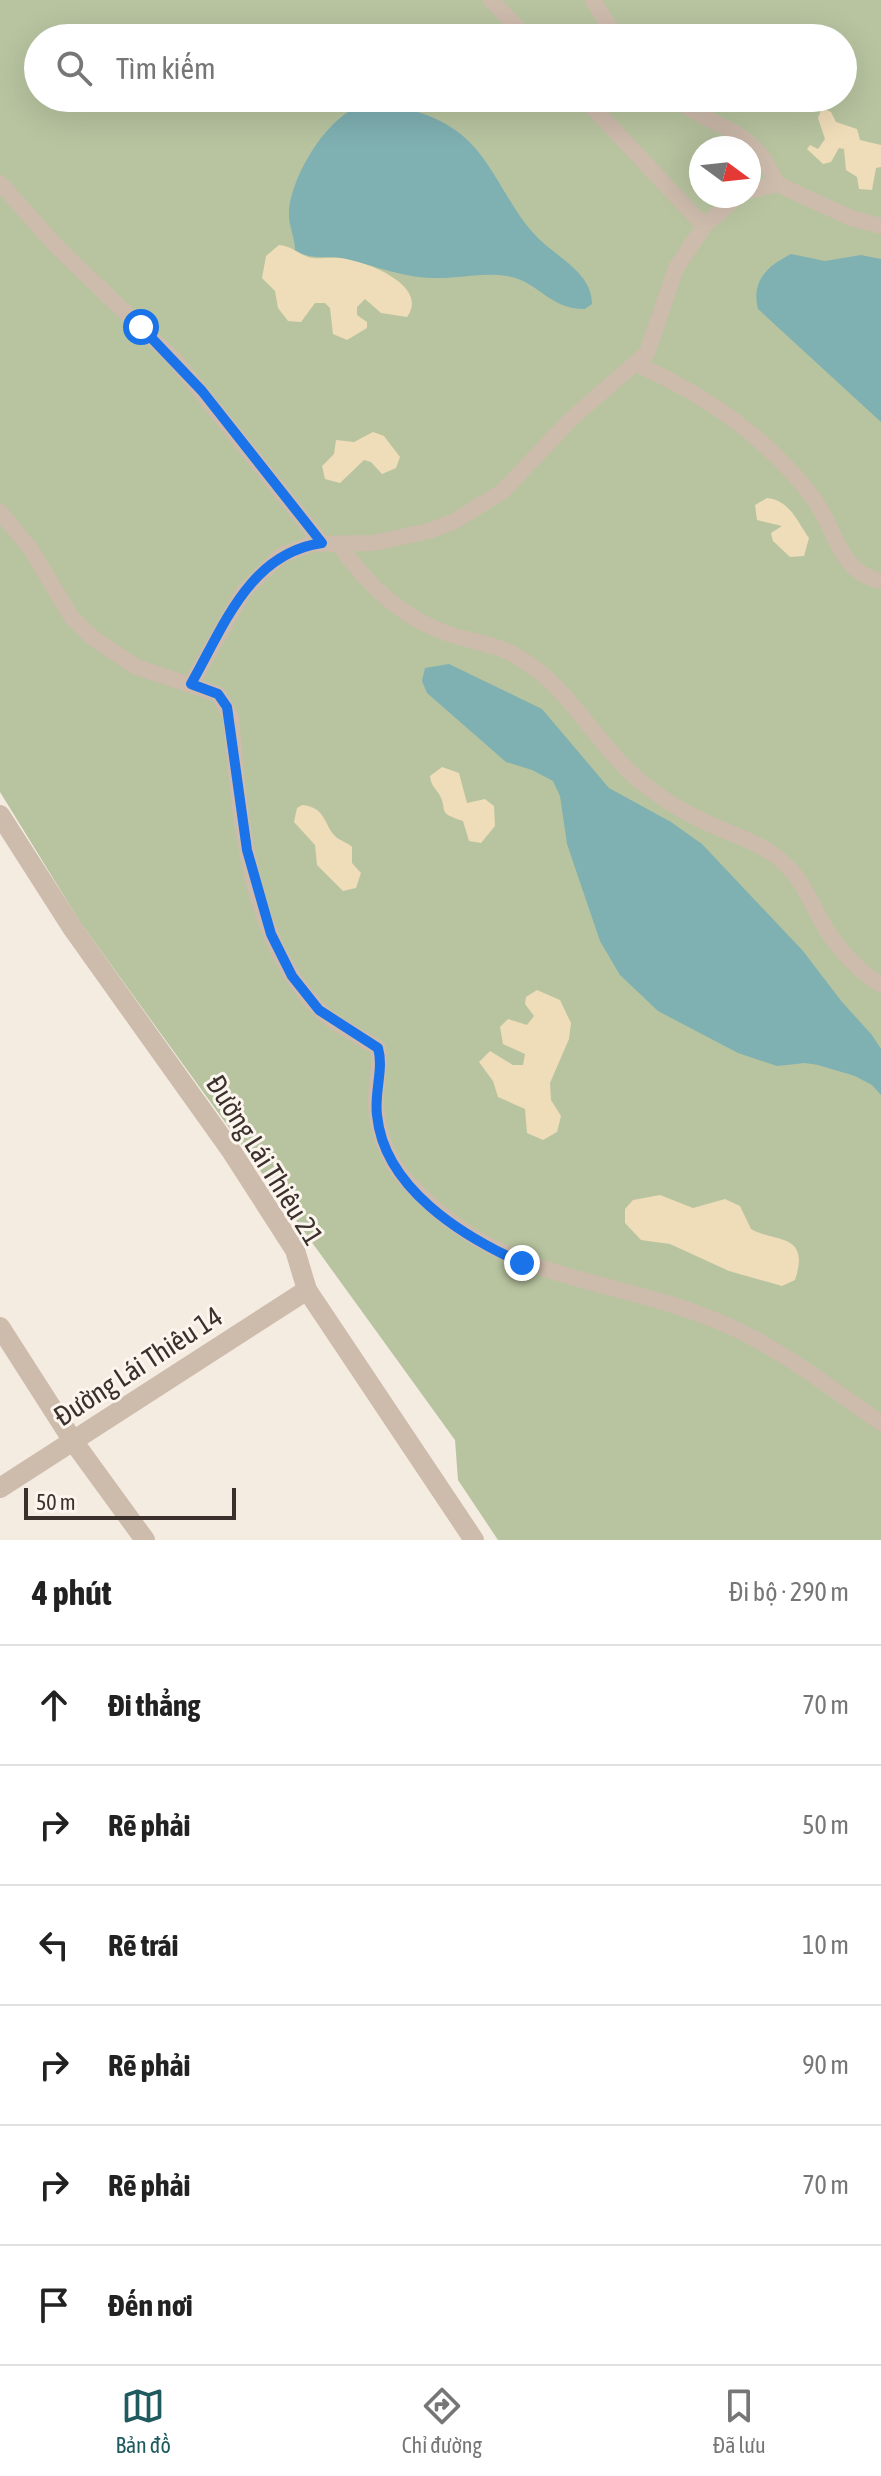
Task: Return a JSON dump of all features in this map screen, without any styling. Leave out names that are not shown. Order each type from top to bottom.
[{"type":"street","name":"Đường Lái Thiêu 21","points":[[0,815],[73,929],[232,1152],[295,1250],[307,1290],[474,1540]]},
{"type":"street","name":"Đường Lái Thiêu 14","points":[[0,1488],[307,1290]]},
{"type":"street","points":[[0,1327],[73,1441],[145,1540]]},
{"type":"lane","points":[[491,0],[514,24]]},
{"type":"lane","points":[[593,0],[608,24]]},
{"type":"lane","points":[[597,112],[704,226]]},
{"type":"lane","points":[[699,112],[748,140],[770,167],[777,184]]},
{"type":"lane","points":[[0,183],[59,249],[175,360],[330,543],[370,584],[411,616],[450,634],[493,645],[537,668],[564,694],[618,761],[646,785],[700,820],[753,841],[772,853],[803,885],[843,952],[881,985]]},
{"type":"lane","points":[[761,188],[777,184],[851,218],[881,226]]},
{"type":"lane","points":[[191,684],[254,578],[280,556],[330,543],[402,539],[455,521],[480,507],[519,477],[572,418],[636,364],[653,342],[665,293],[676,268],[704,226],[724,208]]},
{"type":"lane","points":[[636,364],[701,396],[759,439],[818,503],[851,567],[881,581]]},
{"type":"lane","points":[[0,512],[30,548],[72,618],[93,638],[136,667],[218,694],[227,707],[247,850],[255,884],[282,957],[292,976],[319,1010],[378,1048],[376,1096],[381,1138],[409,1184],[455,1225],[500,1253],[546,1272],[649,1295],[725,1324],[798,1364],[881,1423]]},
{"type":"green space","points":[[0,0],[881,0],[881,1540],[498,1540],[458,1480],[455,1440],[80,922],[0,792]]},
{"type":"sand","points":[[820,112],[831,112],[836,122],[857,129],[860,140],[881,145],[881,167],[876,168],[872,190],[859,189],[857,177],[846,170],[844,149],[839,148],[831,162],[823,164],[807,149],[810,145],[818,149],[825,139],[818,118]]},
{"type":"sand","points":[[279,245],[312,258],[339,258],[363,263],[391,276],[410,294],[412,305],[407,317],[381,313],[365,299],[357,307],[357,315],[367,322],[367,328],[347,340],[333,334],[330,308],[325,303],[315,303],[301,322],[288,321],[278,308],[275,291],[262,278],[266,256]]},
{"type":"sand","points":[[373,432],[384,436],[400,457],[396,468],[382,474],[371,462],[364,460],[340,483],[325,479],[322,466],[334,454],[336,440],[354,442]]},
{"type":"sand","points":[[767,498],[782,503],[797,519],[809,538],[804,556],[790,557],[773,541],[771,533],[782,526],[757,520],[755,505]]},
{"type":"sand","points":[[442,767],[459,773],[467,803],[485,799],[494,806],[495,826],[481,843],[469,841],[463,821],[444,810],[430,776]]},
{"type":"sand","points":[[302,805],[316,809],[331,832],[352,847],[352,863],[361,873],[356,888],[343,891],[317,865],[315,845],[294,822],[297,808]]},
{"type":"sand","points":[[537,990],[560,1000],[571,1023],[569,1039],[550,1083],[551,1100],[561,1116],[557,1132],[543,1140],[527,1133],[525,1109],[498,1097],[493,1081],[479,1062],[490,1051],[513,1065],[523,1065],[525,1054],[503,1044],[500,1027],[508,1019],[527,1025],[534,1016],[525,1004],[526,997]]},
{"type":"sand","points":[[660,1195],[693,1208],[725,1199],[740,1206],[751,1229],[794,1246],[799,1265],[795,1280],[782,1286],[729,1271],[670,1244],[641,1240],[625,1223],[625,1209],[633,1200]]},
{"type":"water","points":[[348,112],[417,112],[458,132],[481,156],[528,227],[580,275],[591,293],[592,304],[585,309],[562,305],[527,283],[507,276],[421,277],[295,250],[289,212],[291,197],[304,164],[339,119]]},
{"type":"water","points":[[791,254],[825,261],[861,255],[881,259],[881,422],[758,309],[759,282],[768,269]]},
{"type":"water","points":[[449,664],[542,709],[609,788],[671,822],[702,844],[803,951],[872,1035],[881,1049],[881,1095],[872,1085],[855,1076],[818,1065],[777,1066],[738,1053],[658,1011],[620,975],[600,941],[567,844],[560,796],[553,781],[506,762],[427,693],[422,681],[425,668]]},
{"type":"route","points":[[141,327],[202,391],[322,543],[280,556],[254,578],[191,684],[218,694],[231,717],[247,850],[271,934],[292,976],[319,1010],[378,1048],[377,1117],[381,1138],[397,1170],[455,1225],[476,1240],[522,1263]]}]
